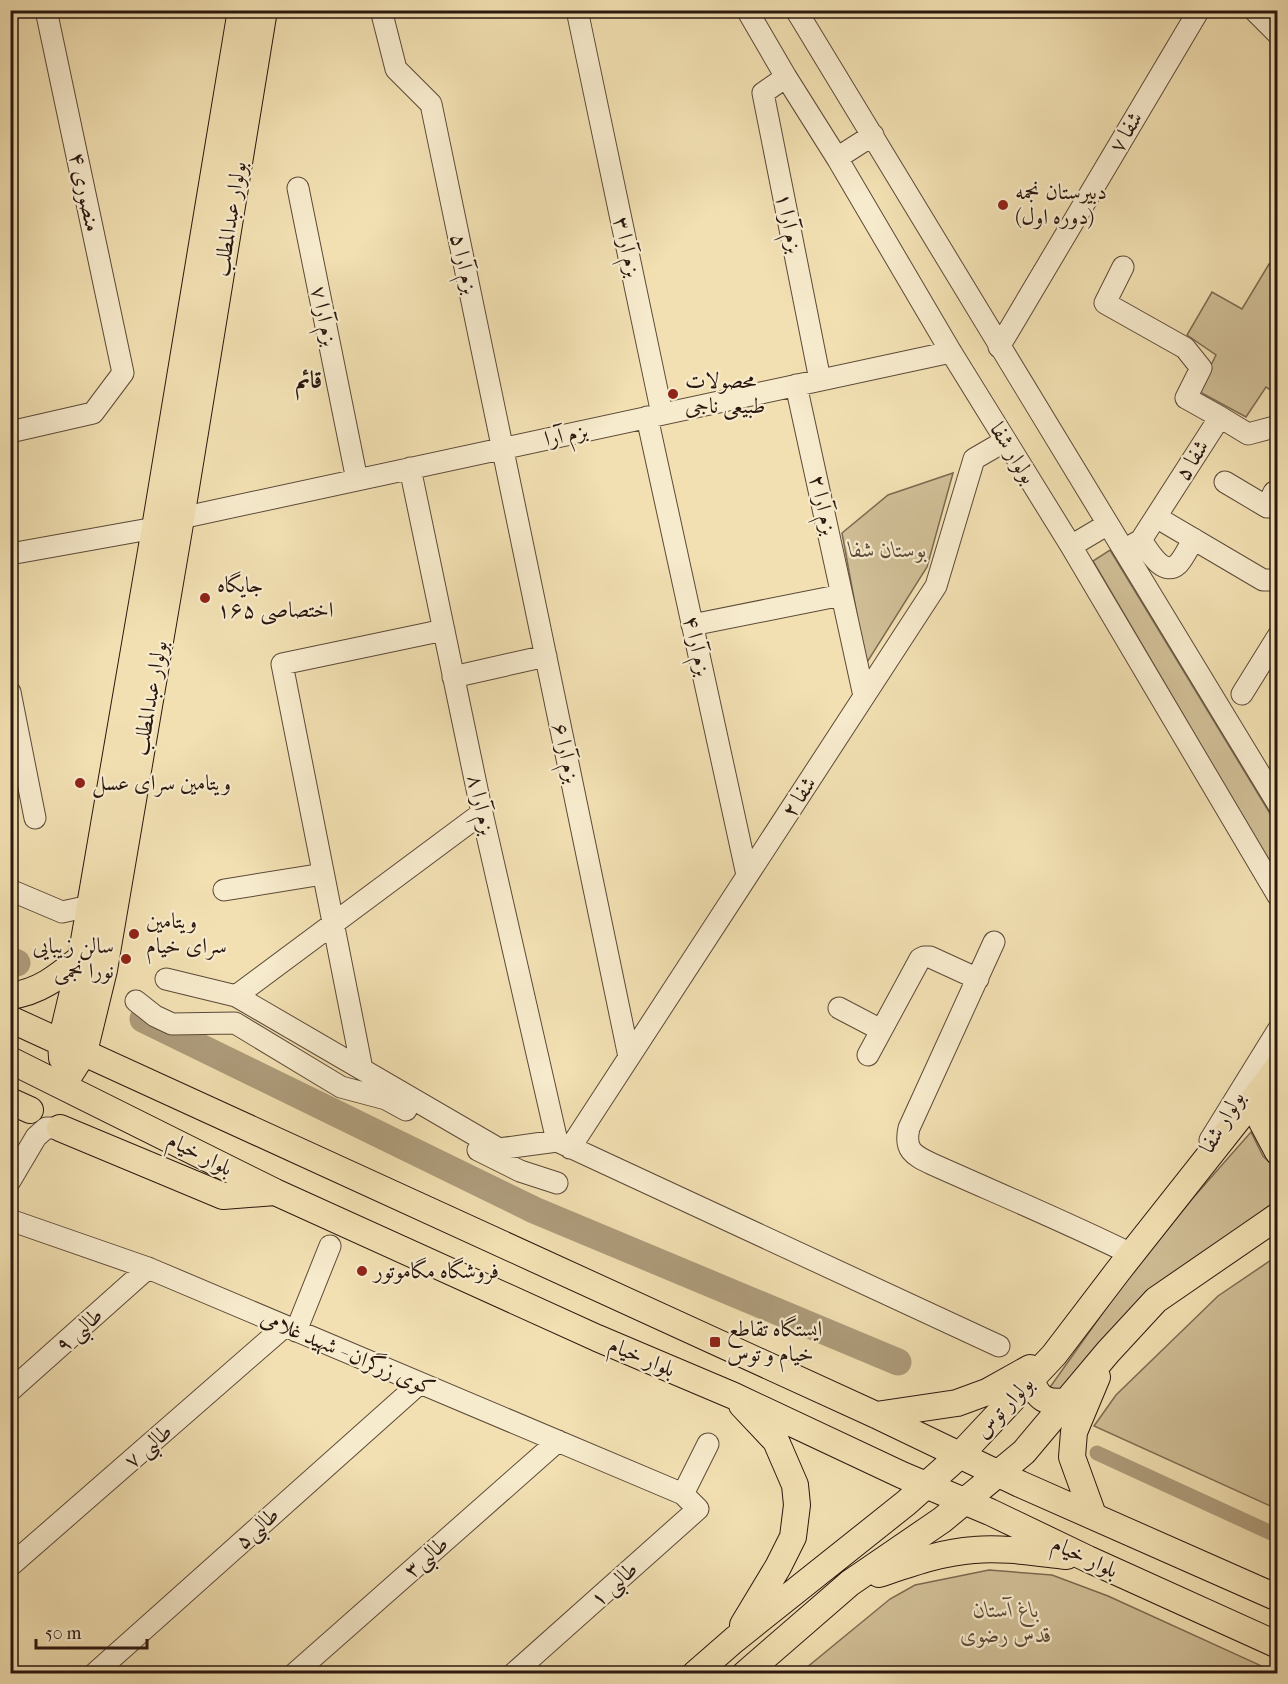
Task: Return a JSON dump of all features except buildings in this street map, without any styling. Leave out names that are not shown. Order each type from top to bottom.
[{"type":"main road","name":"بولوار عبدالمطلب","points":[[63,1085],[72,1047],[81,957],[241,10]]},
{"type":"main road","name":"بولوار عبدالمطلب","points":[[72,1047],[104,970],[264,10]]},
{"type":"main road","points":[[10,996],[26,994],[54,980],[81,957]]},
{"type":"main road","name":"بلوار خیام","points":[[10,1019],[876,1415],[1000,1474],[1278,1598]]},
{"type":"main road","name":"بلوار خیام","points":[[10,1060],[275,1192],[597,1338],[734,1396],[1278,1645]]},
{"type":"main road","name":"بولوار توس","points":[[695,1674],[927,1485],[960,1455],[1054,1355],[1278,1067]]},
{"type":"main road","points":[[1261,1090],[1262,1122],[1278,1152]]},
{"type":"main road","points":[[60,1128],[223,1196],[275,1192]]},
{"type":"main road","name":"بولوار توس","points":[[745,1674],[850,1583],[942,1520],[1000,1474],[1024,1452],[1108,1352],[1156,1300],[1278,1215]]},
{"type":"main road","points":[[1093,1515],[1072,1457],[1074,1432],[1108,1352]]},
{"type":"main road","points":[[876,1415],[957,1403],[987,1392],[1054,1355]]},
{"type":"main road","points":[[1031,1378],[1035,1390],[1043,1399],[1055,1403],[1068,1401]]},
{"type":"main road","points":[[734,1396],[776,1441],[795,1485],[797,1504],[793,1537],[778,1567],[734,1640]]},
{"type":"main road","points":[[850,1583],[911,1563],[974,1550],[1026,1551],[1088,1559]]},
{"type":"street","name":"منصوری ۴","points":[[10,432],[93,413],[123,373],[46,10]]},
{"type":"street","name":"بزم آرا ۵","points":[[381,10],[396,69],[431,104],[502,448]]},
{"type":"street","name":"بزم آرا ۳","points":[[578,10],[655,416]]},
{"type":"street","name":"بولوار شفا","points":[[747,10],[951,352],[1071,546],[1278,896]]},
{"type":"street","name":"بولوار شفا","points":[[796,10],[1108,524],[1133,545],[1278,804]]},
{"type":"street","name":"شفا ۷","points":[[999,346],[1198,10]]},
{"type":"street","points":[[1254,10],[1278,34]]},
{"type":"street","name":"بزم آرا ۱","points":[[786,77],[763,93],[820,380]]},
{"type":"street","points":[[837,158],[873,135]]},
{"type":"street","name":"بزم آرا ۷","points":[[298,188],[357,480]]},
{"type":"street","points":[[1123,267],[1105,303],[1185,348],[1201,368],[1186,398],[1220,417]]},
{"type":"street","name":"بزم آرا","points":[[10,554],[155,528],[181,518],[951,352]]},
{"type":"street","name":"بزم آرا ۲","points":[[796,385],[864,696]]},
{"type":"street","name":"بزم آرا ۴","points":[[655,416],[692,625],[747,875]]},
{"type":"street","name":"شفا ۵","points":[[1133,545],[1156,518],[1220,417],[1248,434],[1278,426]]},
{"type":"street","name":"شفا ۲","points":[[564,1145],[629,1058],[936,585],[974,459],[1005,441]]},
{"type":"street","name":"بزم آرا ۶","points":[[502,448],[629,1058]]},
{"type":"street","name":"بزم آرا ۸","points":[[410,468],[482,813],[564,1145]]},
{"type":"street","points":[[1225,482],[1267,507],[1274,492],[1278,495]]},
{"type":"street","points":[[1156,518],[1263,580],[1278,580]]},
{"type":"street","points":[[1071,546],[1108,524]]},
{"type":"street","points":[[1133,545],[1162,566],[1171,568],[1177,565],[1194,538]]},
{"type":"street","points":[[692,625],[842,595]]},
{"type":"street","points":[[362,1069],[282,664],[444,630]]},
{"type":"street","points":[[1242,694],[1278,636]]},
{"type":"street","points":[[453,677],[546,656]]},
{"type":"street","points":[[10,692],[16,745],[35,818]]},
{"type":"street","points":[[236,996],[482,813]]},
{"type":"street","points":[[224,890],[323,874]]},
{"type":"street","points":[[10,890],[62,912],[90,906]]},
{"type":"street","points":[[994,942],[909,1128],[907,1139],[910,1150],[917,1157],[1131,1254]]},
{"type":"street","points":[[868,1055],[916,965],[924,957],[935,959],[978,979]]},
{"type":"street","points":[[166,979],[236,996],[499,1149],[564,1145],[999,1346]]},
{"type":"street","points":[[136,1001],[155,1016],[172,1024],[235,1023],[341,1086],[386,1099],[496,1160],[557,1184]]},
{"type":"street","points":[[839,1008],[882,1030]]},
{"type":"street","name":"بولوار شفا","points":[[1187,1184],[1215,1131],[1278,1030]]},
{"type":"street","points":[[10,1166],[31,1130],[33,1120],[20,1106]]},
{"type":"street","points":[[10,1181],[36,1137],[46,1128],[60,1128]]},
{"type":"street","name":"کوی زرگران - شهید غلامی","points":[[10,1220],[148,1268],[683,1494]]},
{"type":"street","points":[[291,1328],[330,1246]]},
{"type":"street","name":"طالبی ۹","points":[[10,1391],[148,1268]]},
{"type":"street","name":"طالبی ۷","points":[[10,1566],[291,1328]]},
{"type":"street","name":"طالبی۵","points":[[94,1674],[420,1383]]},
{"type":"street","name":"طالبی۳","points":[[294,1674],[558,1441]]},
{"type":"street","points":[[683,1494],[708,1444]]},
{"type":"street","name":"طالبی ۱","points":[[513,1674],[698,1509],[683,1494]]},
{"type":"green space","points":[[1269,264],[1277,269],[1277,394],[1266,387],[1246,417],[1198,391],[1216,355],[1187,335],[1212,292],[1242,309]]},
{"type":"green space","name":"بوستان شفا","points":[[953,473],[927,567],[866,664],[842,533],[888,495]]},
{"type":"green space","points":[[1110,550],[1277,825],[1277,875],[1093,561]]},
{"type":"green space","points":[[1251,1132],[1263,1156],[1277,1170],[1277,1200],[1219,1242],[1059,1396],[1048,1390],[1124,1283],[1192,1199]]},
{"type":"green space","points":[[1277,1256],[1277,1509],[1094,1426],[1116,1395],[1218,1296]]},
{"type":"green space","name":"باغ آستان قدس رضوی","points":[[989,1570],[1052,1575],[1108,1596],[1277,1673],[800,1673],[890,1599],[915,1585]]},
{"type":"waterway","points":[[10,960],[17,963]]},
{"type":"waterway","points":[[143,1019],[534,1210],[898,1362]]},
{"type":"waterway","points":[[1097,1453],[1278,1536]]},
{"type":"place","name":"دبیرستان نجمه (دوره اول)","points":[[1003,205]]},
{"type":"place","name":"محصولات طبیعی ناجی","points":[[673,394]]},
{"type":"place","name":"جایگاه اختصاصی ۱۶۵","points":[[205,598]]},
{"type":"place","name":"ویتامین سرای عسل","points":[[80,783]]},
{"type":"place","name":"ویتامین سرای خیام","points":[[134,934]]},
{"type":"place","name":"سالن زیبایی نورا نجمی","points":[[126,959]]},
{"type":"place","name":"فروشگاه مگاموتور","points":[[362,1271]]},
{"type":"place","name":"ایستگاه تقاطع خیام و توس","points":[[715,1342]]},
{"type":"district","name":"قائم","points":[[309,380]]}]
